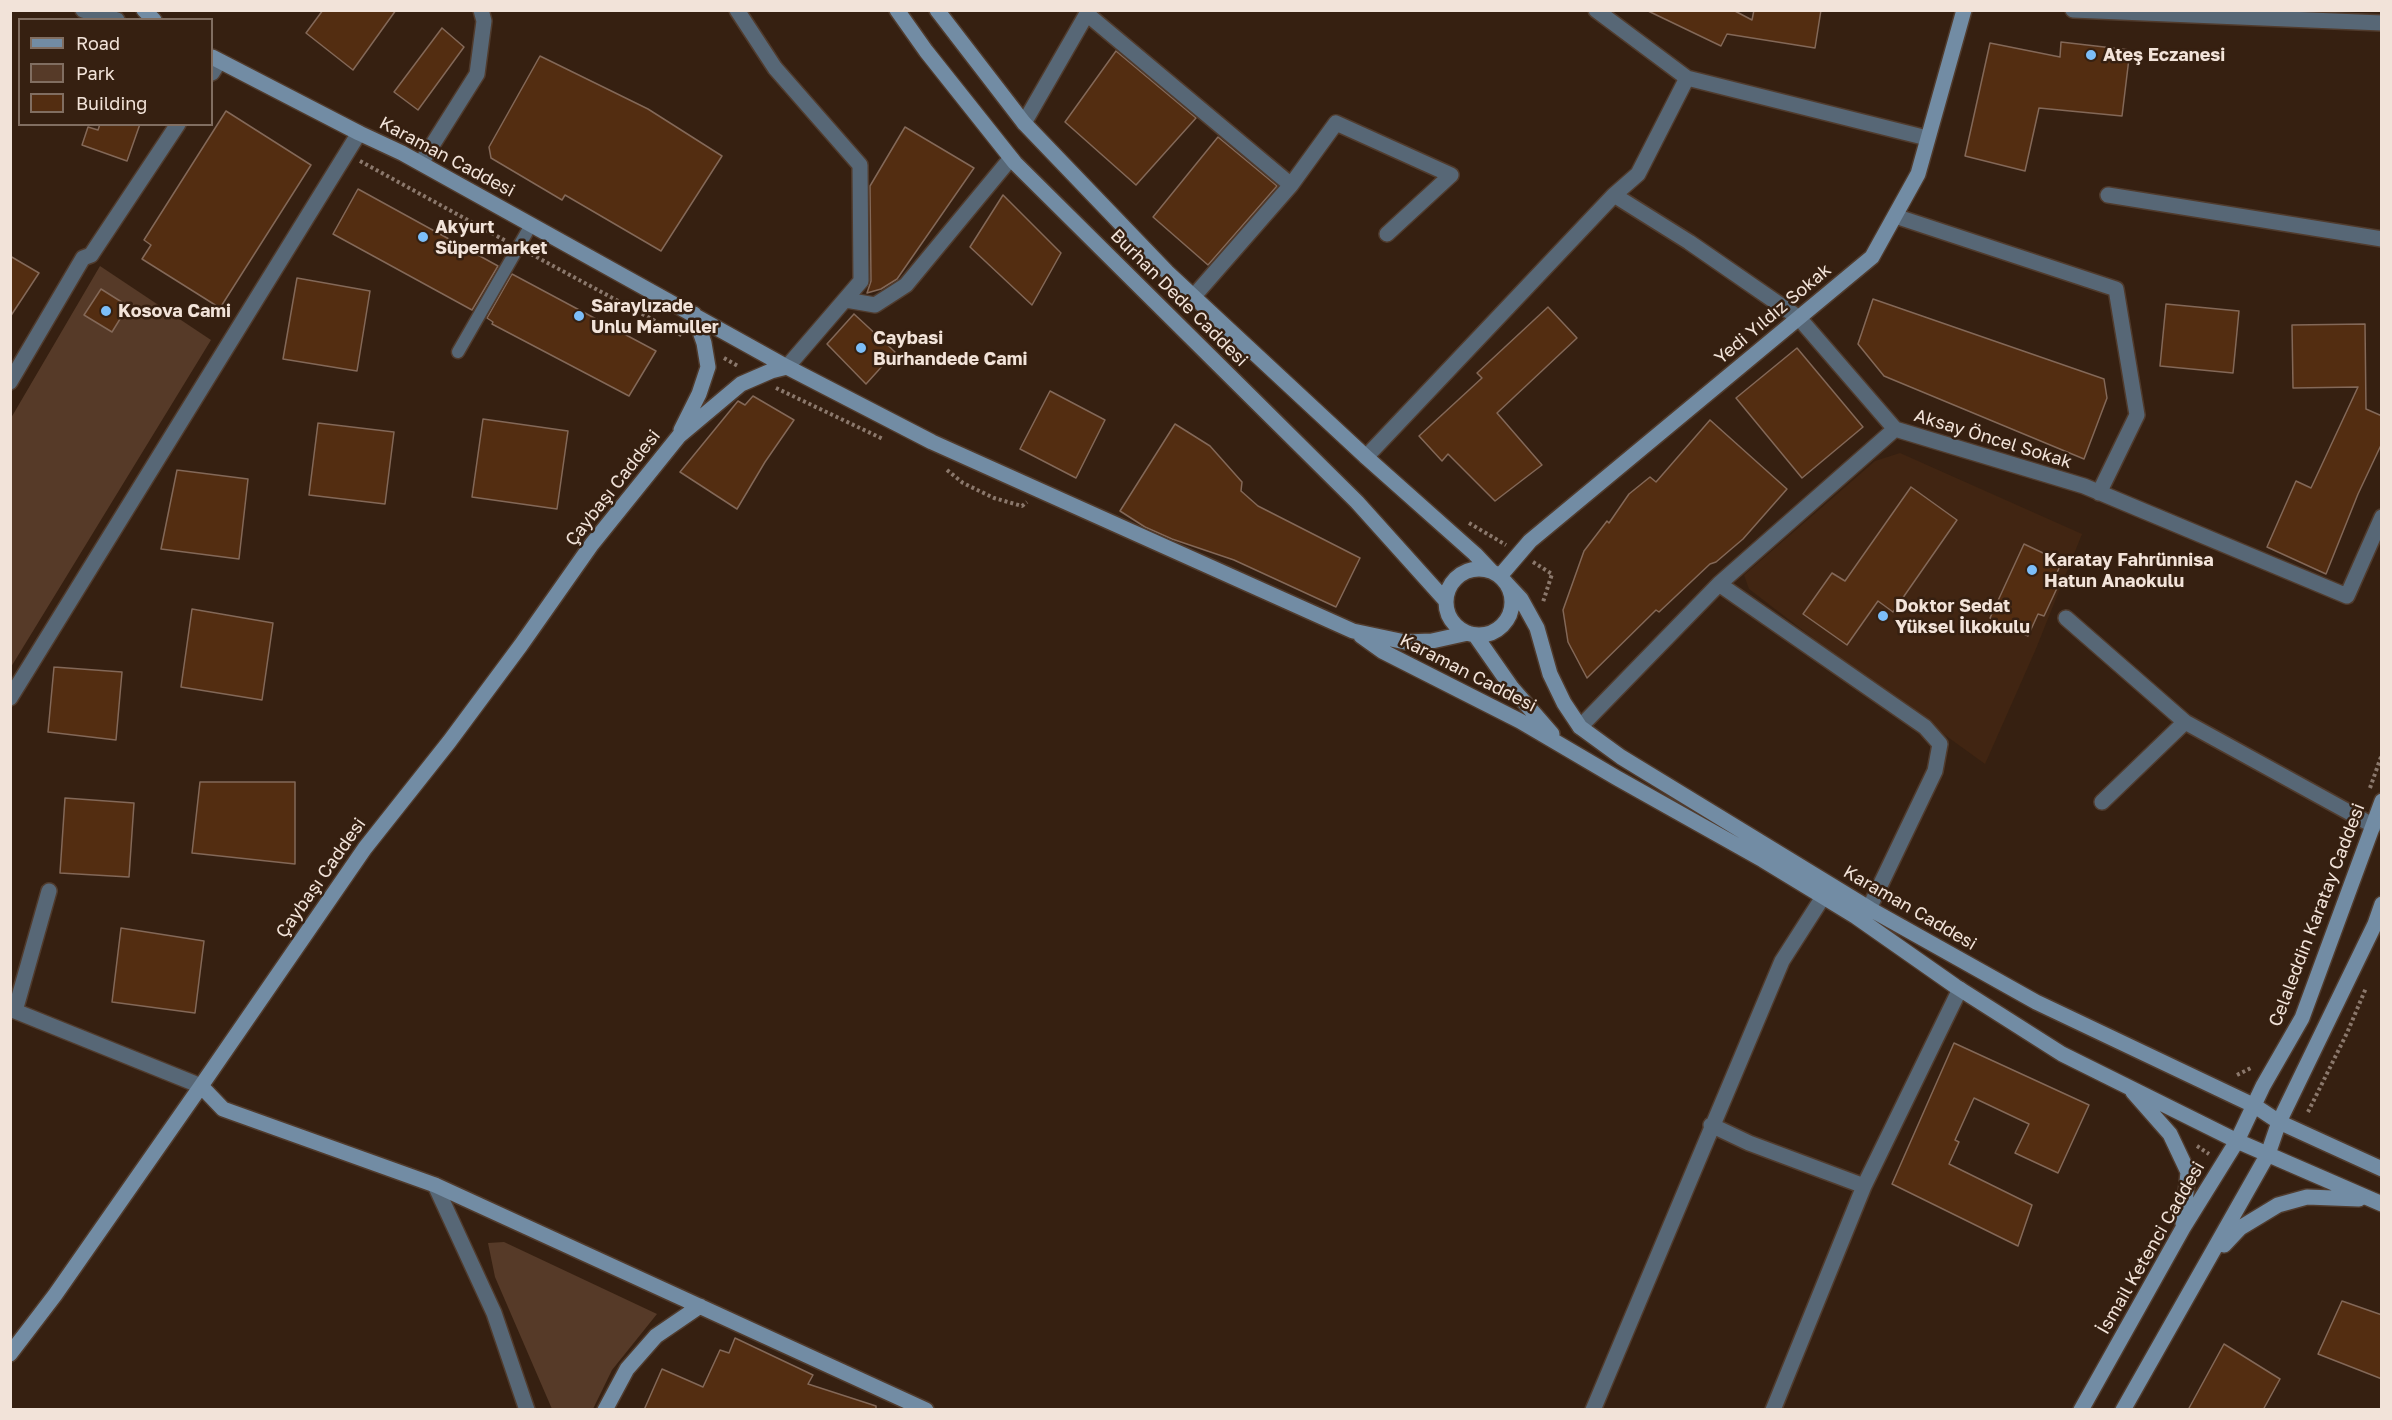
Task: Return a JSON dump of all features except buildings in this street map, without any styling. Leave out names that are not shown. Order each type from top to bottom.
[{"type":"main road","name":"Burhan Dede Caddesi","points":[[897,10],[926,51],[1011,158],[1357,502],[1446,601]]},
{"type":"main road","name":"Burhan Dede Caddesi","points":[[937,10],[1024,123],[1167,272],[1499,577]]},
{"type":"main road","name":"Yedi Yıldız Sokak","points":[[1499,577],[1530,541],[1872,257],[1918,174],[1964,10]]},
{"type":"main road","name":"Karaman Caddesi","points":[[214,64],[421,163],[787,367],[932,442],[1353,631],[1382,651],[1520,721],[1763,860],[1827,891]]},
{"type":"main road","points":[[679,436],[699,394],[708,367],[704,343],[694,314]]},
{"type":"main road","points":[[679,436],[741,384],[787,367]]},
{"type":"main road","name":"Çaybaşı Caddesi","points":[[10,1354],[55,1295],[365,848],[449,742],[592,544],[679,436]]},
{"type":"main road","points":[[1353,631],[1406,642],[1432,641],[1495,631],[1503,625],[1513,605],[1512,594],[1499,577],[1469,571],[1453,583],[1446,601],[1451,619],[1458,627],[1471,634]]},
{"type":"main road","name":"Karaman Caddesi","points":[[1499,577],[1521,599],[1537,628],[1550,674],[1564,703],[1580,727],[1622,757],[1866,915],[2036,1002],[2255,1107],[2279,1122],[2382,1168]]},
{"type":"main road","name":"Karaman Caddesi","points":[[1471,634],[1512,688],[1566,748]]},
{"type":"main road","name":"Celaleddin Karatay Caddesi","points":[[2255,1107],[2264,1086],[2302,1018],[2382,801]]},
{"type":"main road","points":[[2123,1410],[2268,1154],[2279,1122],[2375,924],[2382,904]]},
{"type":"main road","name":"Karaman Caddesi","points":[[1866,915],[1960,989],[2062,1054],[2236,1141],[2378,1202]]},
{"type":"main road","points":[[201,1086],[223,1109],[435,1185],[926,1410]]},
{"type":"main road","points":[[2130,1088],[2170,1134],[2188,1172],[2183,1228]]},
{"type":"main road","name":"İsmail Ketenci Caddesi","points":[[2081,1410],[2183,1228],[2255,1107]]},
{"type":"main road","points":[[2205,1265],[2240,1228],[2278,1205],[2307,1197],[2340,1197],[2378,1202]]},
{"type":"main road","points":[[605,1410],[627,1369],[656,1336],[700,1306]]},
{"type":"street","points":[[82,10],[110,18]]},
{"type":"street","points":[[421,163],[477,74],[484,21],[481,10]]},
{"type":"street","points":[[737,10],[775,68],[860,165],[861,281],[787,367]]},
{"type":"street","points":[[1596,10],[1688,78],[1928,138]]},
{"type":"street","points":[[2073,10],[2382,23]]},
{"type":"street","points":[[1024,123],[1088,12],[1291,185]]},
{"type":"street","points":[[1366,457],[1614,195],[1638,174],[1688,78]]},
{"type":"street","points":[[1194,296],[1291,185],[1336,123],[1451,175],[1387,234]]},
{"type":"street","points":[[10,382],[83,258],[91,255],[177,126]]},
{"type":"street","points":[[10,698],[359,133]]},
{"type":"street","points":[[846,300],[875,305],[906,285],[1011,158]]},
{"type":"street","points":[[1614,195],[1689,242],[1799,318],[1894,429]]},
{"type":"street","points":[[2108,195],[2382,239]]},
{"type":"street","points":[[1895,216],[2116,290],[2138,415],[2099,493]]},
{"type":"street","name":"Aksay Öncel Sokak","points":[[1580,727],[1719,584],[1894,429],[2084,486],[2348,596],[2382,517]]},
{"type":"street","points":[[1719,584],[1925,726],[1940,744],[1935,771],[1866,915]]},
{"type":"street","points":[[2066,618],[2185,722],[2374,826]]},
{"type":"street","points":[[2102,802],[2185,722]]},
{"type":"street","points":[[49,891],[13,1010],[201,1086]]},
{"type":"street","points":[[1593,1410],[1711,1125],[1782,961],[1827,891]]},
{"type":"street","points":[[1773,1410],[1864,1186],[1960,989]]},
{"type":"street","points":[[1711,1125],[1749,1143],[1864,1186]]},
{"type":"street","points":[[435,1185],[494,1313],[527,1410]]},
{"type":"lane","points":[[458,351],[531,225]]},
{"type":"path","points":[[1464,520],[1552,574],[1543,603]]},
{"type":"path","points":[[2308,1113],[2348,1033],[2369,981]]},
{"type":"shaded area","name":"Doktor Sedat Yüksel İlkokulu","points":[[1900,453],[2082,534],[2035,651],[1985,764],[1848,665],[1749,589],[1744,575],[1875,461]]},
{"type":"green space","points":[[100,266],[211,340],[11,667],[11,418]]},
{"type":"green space","points":[[504,1242],[657,1314],[612,1370],[593,1409],[552,1409],[495,1277],[488,1243]]},
{"type":"place","name":"Ateş Eczanesi","points":[[2091,55]]},
{"type":"place","name":"Akyurt Süpermarket","points":[[423,237]]},
{"type":"place","name":"Kosova Cami","points":[[106,311]]},
{"type":"place","name":"Saraylızade Unlu Mamuller","points":[[579,316]]},
{"type":"place","name":"Caybasi Burhandede Cami","points":[[861,348]]},
{"type":"place","name":"Karatay Fahrünnisa Hatun Anaokulu","points":[[2032,570]]},
{"type":"place","name":"Doktor Sedat Yüksel İlkokulu","points":[[1883,616]]}]
